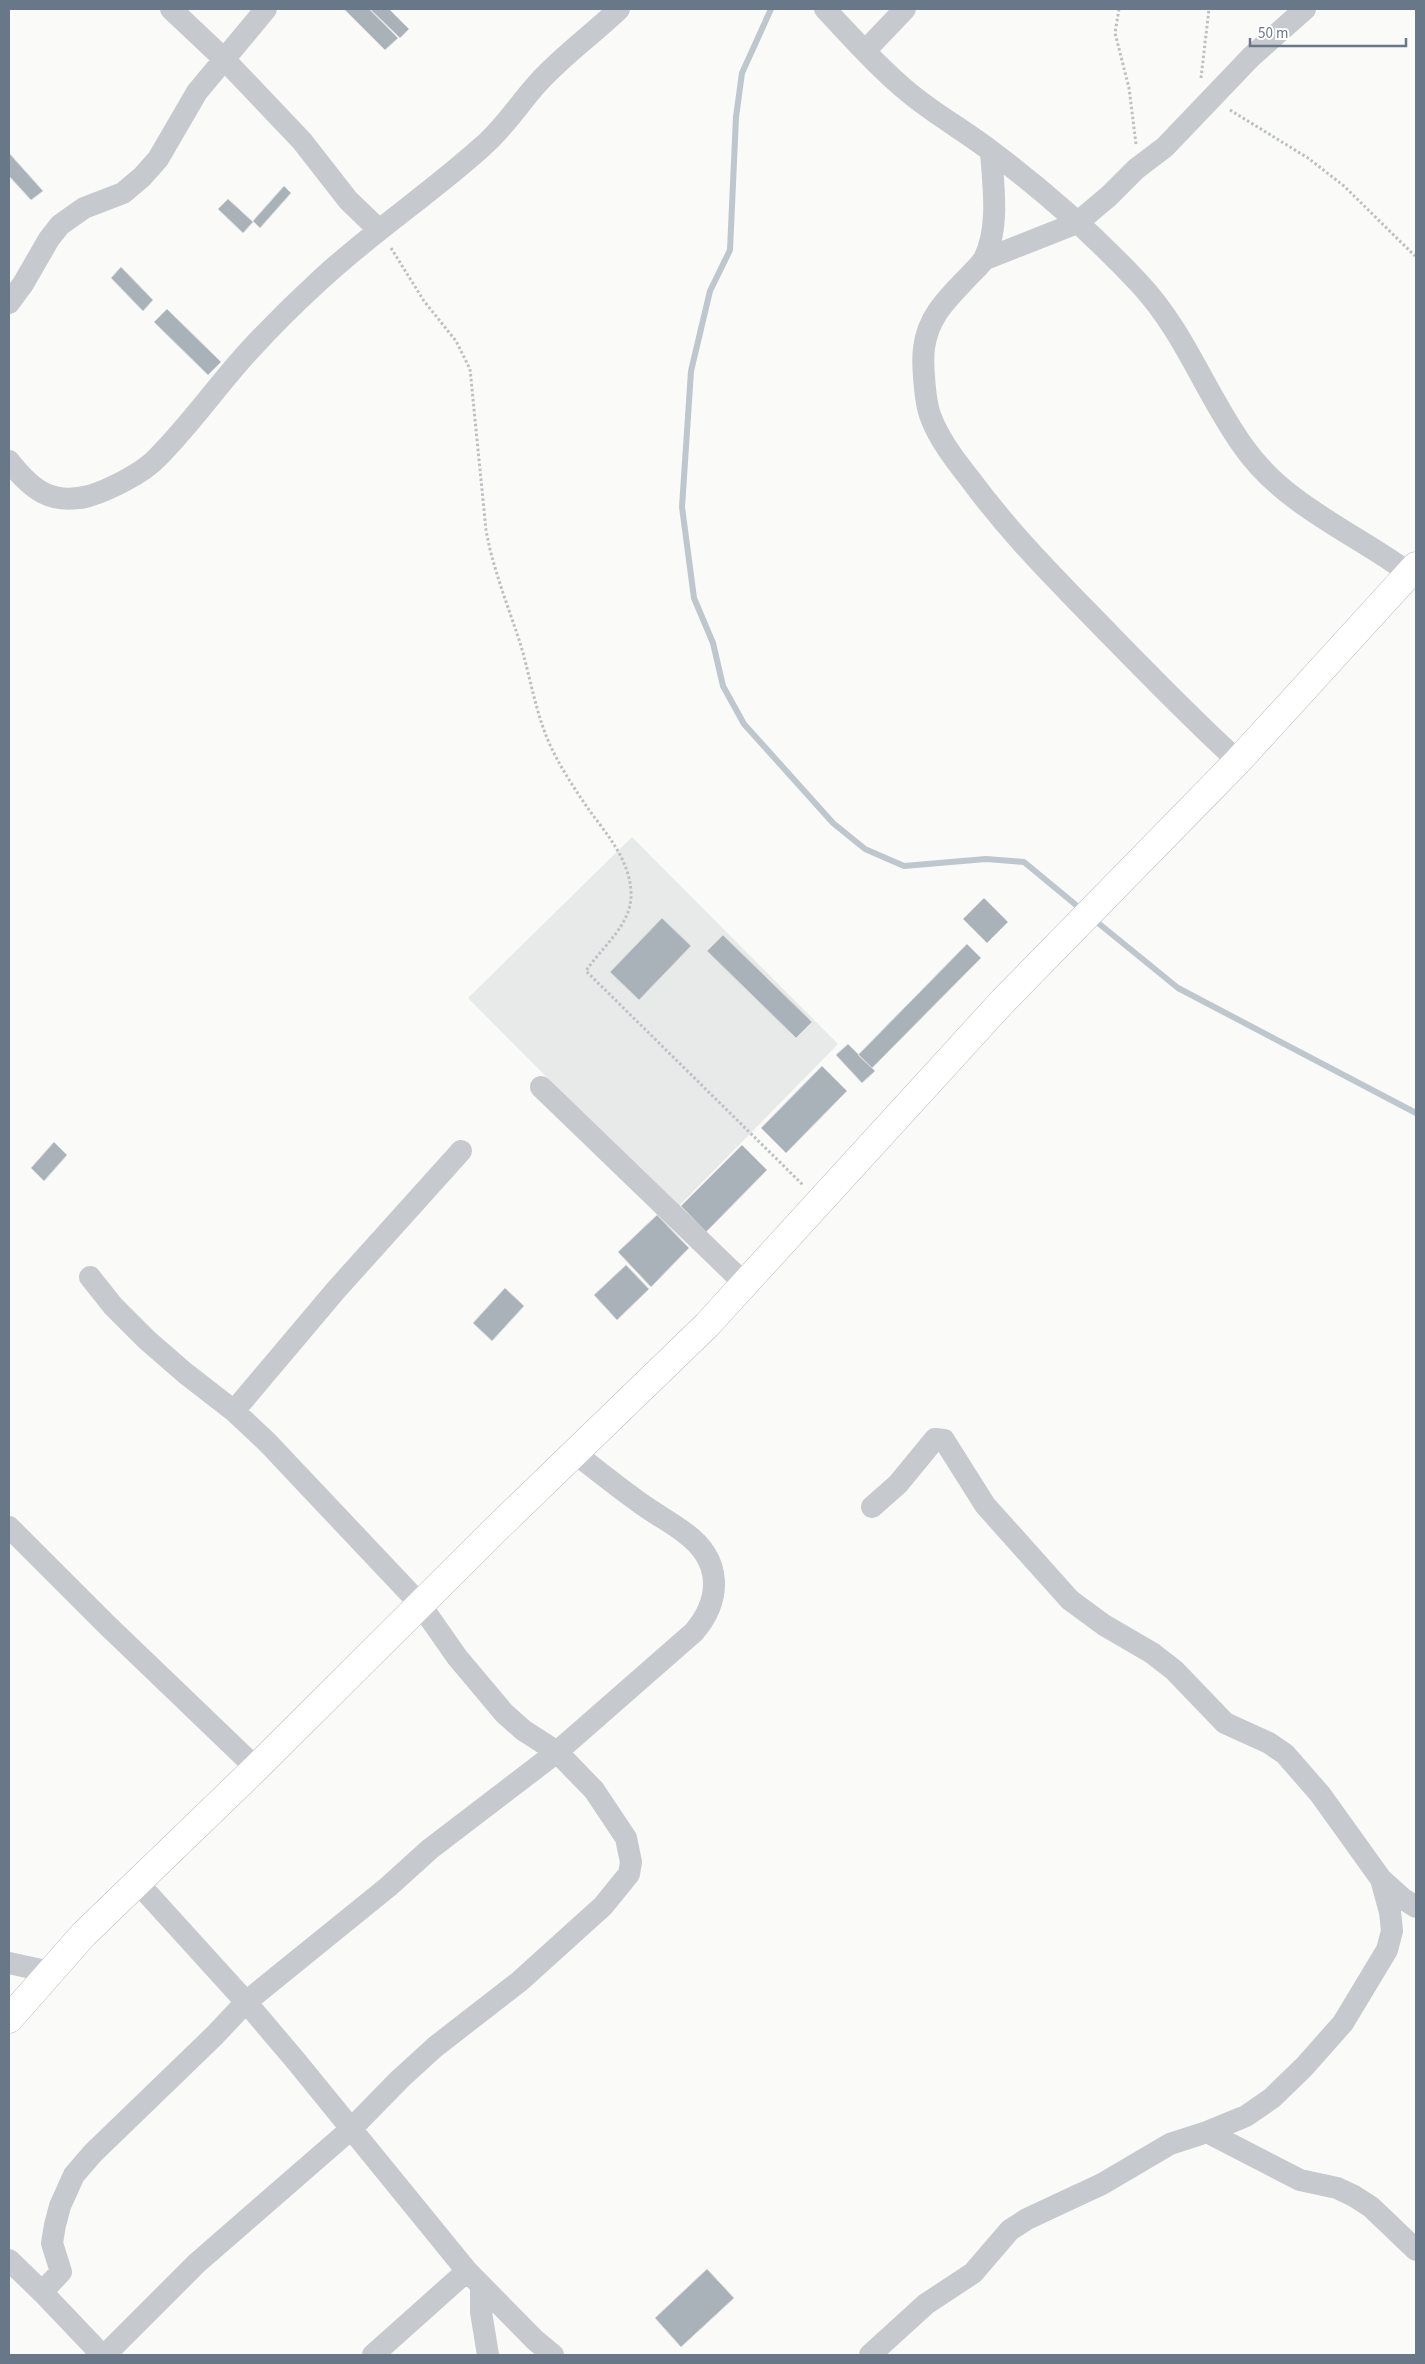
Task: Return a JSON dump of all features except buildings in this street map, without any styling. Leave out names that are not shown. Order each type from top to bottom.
[{"type":"main road","points":[[9,2019],[84,1934],[256,1768],[420,1604],[707,1325],[821,1203],[1003,1001],[1238,761],[1413,569]]},
{"type":"street","points":[[171,9],[224,59],[302,141],[348,200],[378,229]]},
{"type":"street","points":[[9,303],[23,284],[49,239],[60,225],[84,208],[123,192],[142,177],[158,159],[197,92],[266,9]]},
{"type":"street","points":[[9,461],[37,491],[52,497],[72,498],[90,496],[123,481],[156,460],[249,350],[318,282],[378,229],[415,202],[485,145],[542,78],[618,9]]},
{"type":"street","points":[[824,9],[901,86],[991,151],[1077,223],[1139,283],[1172,323],[1243,447],[1274,482],[1308,508],[1379,551],[1413,569]]},
{"type":"street","points":[[866,51],[905,9]]},
{"type":"street","points":[[1238,761],[1187,715],[1006,526],[957,462],[930,415],[925,395],[924,349],[929,324],[943,302],[984,260],[1077,223],[1109,196],[1136,169],[1165,147],[1251,57],[1305,9]]},
{"type":"street","points":[[984,260],[990,239],[993,214],[991,151]]},
{"type":"street","points":[[541,1087],[745,1284]]},
{"type":"street","points":[[234,1411],[336,1290],[461,1151]]},
{"type":"street","points":[[9,2260],[103,2355],[204,2257],[351,2129],[435,2047],[520,1981],[603,1906],[629,1874],[631,1862],[630,1849],[622,1830],[594,1790],[557,1752],[523,1730],[504,1713],[457,1657],[420,1604],[318,1494],[234,1411],[185,1373],[147,1340],[113,1306],[90,1277]]},
{"type":"street","points":[[872,1507],[898,1484],[935,1439],[944,1440],[985,1505],[1070,1600],[1104,1625],[1152,1653],[1174,1670],[1224,1723],[1269,1743],[1285,1754],[1320,1794],[1382,1879],[1402,1898],[1416,1907]]},
{"type":"street","points":[[42,2292],[61,2272],[60,2262],[53,2250],[52,2235],[60,2206],[74,2175],[93,2153],[215,2035],[246,2002],[388,1887],[430,1849],[557,1752],[694,1632],[706,1618],[713,1601],[715,1584],[709,1564],[700,1547],[685,1533],[643,1505],[576,1454]]},
{"type":"street","points":[[9,1527],[106,1624],[256,1768]]},
{"type":"street","points":[[870,2355],[926,2304],[973,2273],[998,2243],[1021,2223],[1102,2184],[1170,2144],[1208,2132],[1246,2116],[1272,2098],[1304,2067],[1344,2023],[1387,1950],[1392,1931],[1390,1912],[1382,1879]]},
{"type":"street","points":[[137,1882],[246,2002],[474,2278],[539,2348],[553,2355]]},
{"type":"street","points":[[9,1963],[50,1972]]},
{"type":"street","points":[[1208,2132],[1300,2180],[1337,2188],[1354,2196],[1372,2208],[1416,2250]]},
{"type":"street","points":[[374,2355],[474,2278]]},
{"type":"street","points":[[474,2278],[482,2312],[488,2355]]},
{"type":"path","points":[[1119,9],[1115,33],[1130,88],[1136,141],[1136,169]]},
{"type":"path","points":[[1209,9],[1205,104],[1308,158],[1344,186],[1415,256]]},
{"type":"path","points":[[378,229],[424,301],[456,340],[470,369],[490,556],[522,650],[532,693],[548,739],[566,774],[611,838],[625,865],[630,882],[631,899],[627,913],[613,939],[598,953],[586,971],[821,1203]]},
{"type":"shaded area","points":[[632,837],[838,1044],[677,1208],[468,998]]},
{"type":"waterway","points":[[771,9],[742,73],[736,117],[730,250],[710,291],[691,371],[682,507],[694,598],[713,643],[723,686],[744,724],[833,823],[865,849],[904,866],[986,859],[1024,862],[1082,910]]},
{"type":"waterway","points":[[1092,918],[1178,988],[1416,1113]]}]
